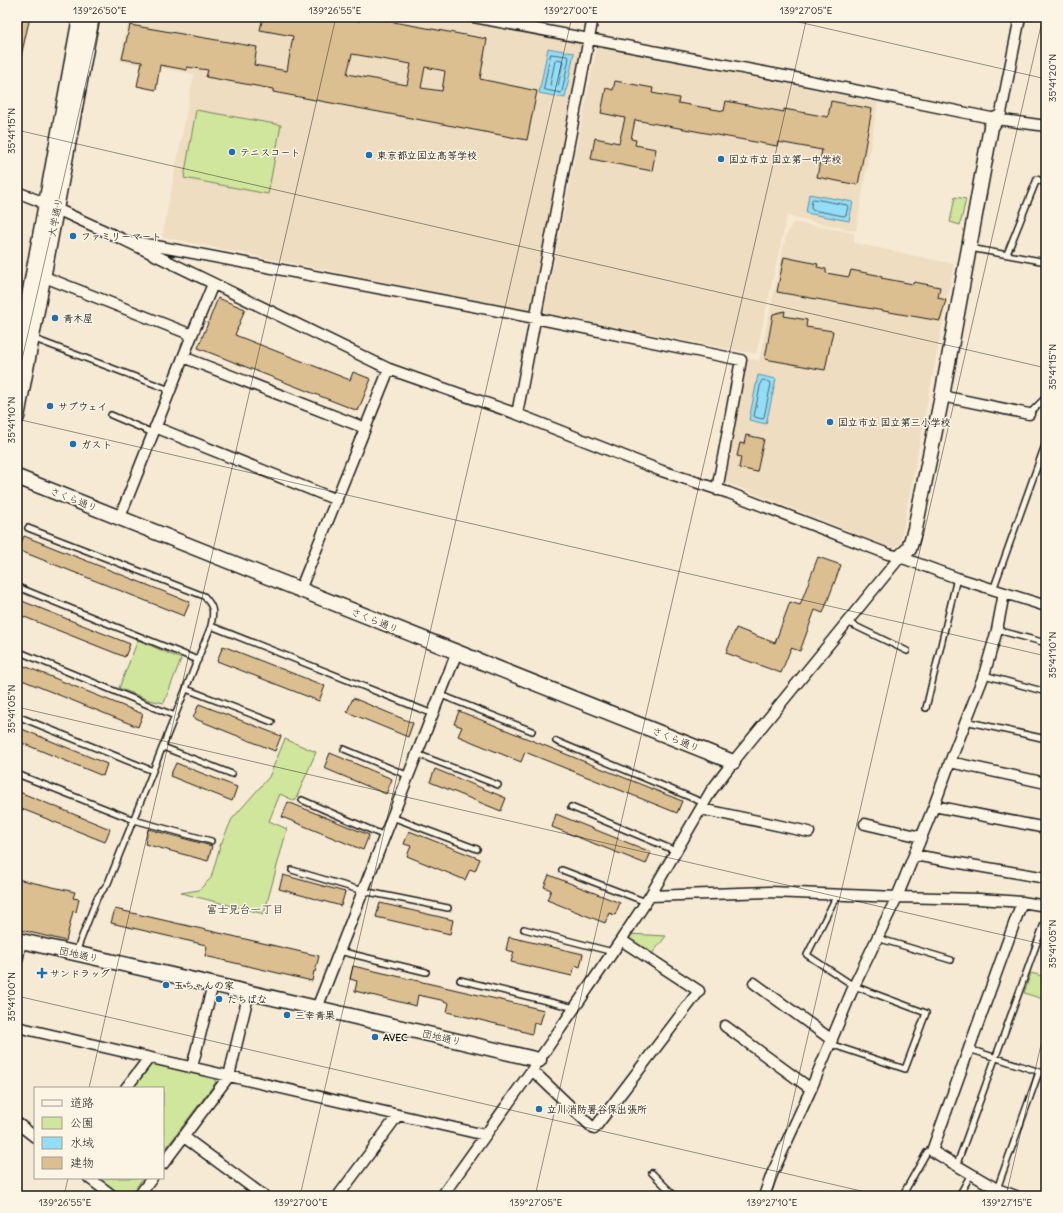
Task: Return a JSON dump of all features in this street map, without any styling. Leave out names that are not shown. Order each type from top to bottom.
[{"type":"street","name":"大学通り","points":[[17,417],[27,336],[51,207],[80,17]]},
{"type":"street","name":"大学通り","points":[[51,207],[92,17]]},
{"type":"street","points":[[474,17],[796,78],[996,119],[1046,126]]},
{"type":"street","points":[[516,414],[593,17]]},
{"type":"street","points":[[442,1196],[536,1065],[621,940],[648,899],[711,790],[846,621],[900,557],[909,549],[915,529],[942,396],[991,127],[1001,113],[1020,17]]},
{"type":"street","points":[[17,192],[122,239],[389,370],[516,414],[662,471],[888,554],[993,590],[1046,606]]},
{"type":"street","points":[[122,239],[535,318],[741,360],[717,490]]},
{"type":"street","points":[[39,274],[192,335]]},
{"type":"street","points":[[120,517],[213,284]]},
{"type":"street","name":"大学通り","points":[[17,362],[27,336]]},
{"type":"street","points":[[183,357],[365,428]]},
{"type":"street","points":[[300,590],[389,370]]},
{"type":"street","points":[[942,396],[1029,414]]},
{"type":"street","points":[[154,430],[337,500]]},
{"type":"street","name":"さくら通り","points":[[17,477],[732,762]]},
{"type":"street","points":[[764,1196],[772,1174],[811,1089],[854,986],[897,897],[934,806],[965,721],[984,675],[997,630],[1004,593]]},
{"type":"street","points":[[317,1008],[457,652]]},
{"type":"street","points":[[950,762],[1046,783]]},
{"type":"street","points":[[703,806],[809,832]]},
{"type":"street","points":[[934,806],[1046,828]]},
{"type":"street","points":[[866,824],[921,837]]},
{"type":"street","points":[[914,855],[1046,878]]},
{"type":"street","points":[[648,899],[770,892],[979,899],[1022,902],[1046,906]]},
{"type":"street","points":[[1016,1196],[997,1189],[932,1150],[1022,902]]},
{"type":"street","points":[[536,1065],[594,1129],[699,991],[621,940]]},
{"type":"street","points":[[17,961],[19,941]]},
{"type":"street","name":"団地通り","points":[[19,941],[317,1008],[536,1065]]},
{"type":"street","points":[[754,983],[831,1042]]},
{"type":"street","points":[[192,1068],[213,984]]},
{"type":"street","points":[[164,1163],[229,1076],[249,992]]},
{"type":"street","points":[[725,1026],[811,1089]]},
{"type":"street","points":[[17,1027],[485,1135]]},
{"type":"street","points":[[127,1087],[149,1058]]},
{"type":"street","points":[[338,1196],[398,1115]]},
{"type":"street","points":[[17,1123],[34,1136]]},
{"type":"street","points":[[184,1137],[264,1196]]},
{"type":"street","points":[[90,1179],[113,1196]]},
{"type":"street","points":[[139,1196],[151,1179]]},
{"type":"lane","points":[[1007,254],[1037,179],[1046,184]]},
{"type":"lane","points":[[969,247],[1046,262]]},
{"type":"lane","points":[[27,336],[170,390]]},
{"type":"lane","points":[[1029,414],[1046,397]]},
{"type":"lane","points":[[111,415],[154,430]]},
{"type":"lane","points":[[993,590],[1046,442]]},
{"type":"lane","points":[[28,528],[204,596],[213,606],[212,626],[108,884],[97,898],[76,953]]},
{"type":"lane","points":[[926,708],[957,578]]},
{"type":"lane","points":[[20,588],[198,660]]},
{"type":"lane","points":[[846,621],[907,651]]},
{"type":"lane","points":[[212,626],[433,714]]},
{"type":"lane","points":[[997,630],[1046,643]]},
{"type":"lane","points":[[17,651],[175,716]]},
{"type":"lane","points":[[984,675],[1046,692]]},
{"type":"lane","points":[[186,689],[272,722]]},
{"type":"lane","points":[[441,695],[532,731]]},
{"type":"lane","points":[[17,716],[153,771]]},
{"type":"lane","points":[[965,721],[1046,739]]},
{"type":"lane","points":[[556,741],[703,806]]},
{"type":"lane","points":[[163,747],[232,774]]},
{"type":"lane","points":[[344,749],[409,776]]},
{"type":"lane","points":[[418,754],[498,786]]},
{"type":"lane","points":[[17,774],[134,820],[211,841]]},
{"type":"lane","points":[[302,800],[385,836]]},
{"type":"lane","points":[[571,807],[676,852]]},
{"type":"lane","points":[[392,817],[478,849]]},
{"type":"lane","points":[[292,870],[363,891],[448,908]]},
{"type":"lane","points":[[562,870],[648,899]]},
{"type":"lane","points":[[831,1042],[905,1070],[926,1013],[854,986],[807,955],[838,894]]},
{"type":"lane","points":[[957,1164],[1046,918]]},
{"type":"lane","points":[[524,929],[613,952]]},
{"type":"lane","points":[[877,938],[951,960]]},
{"type":"lane","points":[[339,951],[426,972]]},
{"type":"lane","points":[[460,980],[575,1008]]},
{"type":"lane","points":[[969,1049],[1046,1074]]},
{"type":"lane","points":[[997,1189],[1039,1072]]},
{"type":"lane","points":[[902,1196],[927,1152],[932,1150]]},
{"type":"lane","points":[[652,1173],[675,1196]]},
{"type":"lane","points":[[959,1196],[971,1174]]},
{"type":"shaded area","name":"東京都立国立高等学校","points":[[129,17],[443,17],[582,43],[531,311],[162,237],[194,74],[120,61]]},
{"type":"shaded area","name":"国立市立 国立第一中学校","points":[[597,46],[878,102],[856,231],[787,216],[756,354],[544,313]]},
{"type":"shaded area","name":"国立市立 国立第三小学校","points":[[793,222],[854,233],[854,243],[954,264],[900,544],[893,548],[725,482],[748,358],[759,361],[786,236]]},
{"type":"green space","name":"テニスコート","points":[[196,110],[281,125],[268,194],[184,178]]},
{"type":"green space","points":[[955,197],[966,199],[960,225],[950,222]]},
{"type":"green space","points":[[138,640],[181,659],[164,703],[149,700],[119,688]]},
{"type":"green space","points":[[285,739],[316,752],[295,801],[280,794],[269,821],[287,829],[264,914],[181,893],[199,890],[211,878],[220,846],[232,819],[269,777]]},
{"type":"green space","points":[[629,934],[666,936],[651,955],[630,942]]},
{"type":"green space","points":[[1031,973],[1046,977],[1046,1000],[1024,993]]},
{"type":"green space","points":[[151,1063],[213,1077],[216,1082],[164,1151],[164,1087],[132,1087]]},
{"type":"green space","points":[[99,1179],[142,1179],[130,1196],[120,1196]]},
{"type":"water","points":[[548,48],[574,53],[565,98],[539,93]]},
{"type":"water","points":[[809,194],[853,202],[849,221],[806,213]]},
{"type":"water","points":[[758,375],[776,379],[766,424],[749,420]]},
{"type":"building","points":[[17,17],[30,17],[21,56],[17,56]]},
{"type":"building","points":[[263,17],[340,17],[360,21],[360,17],[366,17],[487,39],[480,79],[537,91],[527,140],[273,92],[273,89],[206,77],[208,70],[187,67],[187,70],[160,65],[156,90],[137,86],[142,62],[122,59],[130,25],[257,47],[254,65],[287,71],[293,36],[260,30]],"holes":[[[352,54],[411,64],[407,85],[347,74]],[[425,67],[445,71],[442,91],[421,88]]]},
{"type":"building","points":[[615,81],[653,88],[652,93],[679,98],[678,103],[724,111],[726,101],[784,112],[784,109],[828,117],[831,101],[872,109],[858,185],[817,177],[822,150],[778,142],[777,146],[635,120],[631,139],[636,140],[635,145],[656,149],[652,171],[591,159],[595,138],[619,143],[625,118],[601,113],[606,88],[613,90]]},
{"type":"building","points":[[784,257],[818,264],[817,267],[826,269],[826,273],[849,277],[851,270],[882,276],[881,278],[940,287],[938,298],[946,300],[940,321],[777,292]]},
{"type":"building","points":[[218,298],[245,309],[235,335],[350,380],[353,372],[371,379],[358,411],[198,348]]},
{"type":"building","points":[[785,311],[784,316],[807,320],[806,327],[833,331],[825,370],[765,359],[773,314]]},
{"type":"building","points":[[746,435],[764,439],[757,472],[739,468],[741,457],[737,456],[740,443],[744,444]]},
{"type":"building","points":[[24,536],[190,602],[184,616],[18,550]]},
{"type":"building","points":[[818,557],[841,565],[823,613],[815,610],[800,651],[791,648],[781,673],[726,653],[736,628],[775,643],[790,602],[800,605]]},
{"type":"building","points":[[17,599],[130,644],[125,657],[17,614]]},
{"type":"building","points":[[223,646],[325,686],[319,701],[217,661]]},
{"type":"building","points":[[17,663],[143,714],[138,727],[17,678]]},
{"type":"building","points":[[353,698],[413,723],[408,737],[347,712]]},
{"type":"building","points":[[199,704],[281,736],[275,751],[193,718]]},
{"type":"building","points":[[459,711],[682,801],[677,813],[525,752],[521,762],[458,736],[462,727],[454,724]]},
{"type":"building","points":[[17,727],[107,764],[103,776],[17,741]]},
{"type":"building","points":[[330,753],[392,779],[386,794],[324,768]]},
{"type":"building","points":[[176,763],[237,787],[232,801],[170,776]]},
{"type":"building","points":[[435,769],[506,798],[501,811],[430,782]]},
{"type":"building","points":[[17,791],[110,829],[105,842],[17,807]]},
{"type":"building","points":[[288,802],[369,835],[363,850],[282,817]]},
{"type":"building","points":[[556,814],[651,852],[646,864],[552,827]]},
{"type":"building","points":[[148,829],[212,846],[208,861],[145,844]]},
{"type":"building","points":[[409,831],[480,859],[475,871],[470,869],[465,880],[407,856],[411,846],[404,844]]},
{"type":"building","points":[[283,875],[345,892],[341,906],[279,889]]},
{"type":"building","points":[[549,875],[620,903],[615,915],[609,913],[605,923],[547,900],[551,890],[544,887]]},
{"type":"building","points":[[17,879],[75,892],[73,898],[79,899],[76,912],[73,911],[66,941],[17,929]]},
{"type":"building","points":[[380,903],[453,920],[450,934],[376,917]]},
{"type":"building","points":[[115,909],[319,956],[312,981],[205,956],[206,945],[111,923]]},
{"type":"building","points":[[509,937],[583,954],[580,967],[575,965],[572,976],[511,962],[514,952],[506,950]]},
{"type":"building","points":[[353,966],[544,1010],[540,1024],[534,1023],[532,1034],[447,1012],[449,1003],[441,1000],[418,995],[416,1006],[355,991],[357,981],[350,979]]},
{"type":"place","name":"テニスコート","points":[[232,152]]},
{"type":"place","name":"東京都立国立高等学校","points":[[369,155]]},
{"type":"place","name":"国立市立 国立第一中学校","points":[[721,159]]},
{"type":"place","name":"ファミリーマート","points":[[73,236]]},
{"type":"place","name":"青木屋","points":[[55,318]]},
{"type":"place","name":"サブウェイ","points":[[50,406]]},
{"type":"place","name":"国立市立 国立第三小学校","points":[[830,422]]},
{"type":"place","name":"ガスト","points":[[73,444]]},
{"type":"place","name":"サンドラッグ","points":[[42,973]]},
{"type":"place","name":"玉ちゃんの家","points":[[166,985]]},
{"type":"place","name":"たちばな","points":[[219,999]]},
{"type":"place","name":"三幸青果","points":[[287,1015]]},
{"type":"place","name":"AVEC","points":[[375,1037]]},
{"type":"place","name":"立川消防署谷保出張所","points":[[539,1109]]},
{"type":"district","name":"富士見台一丁目","points":[[245,909]]}]
